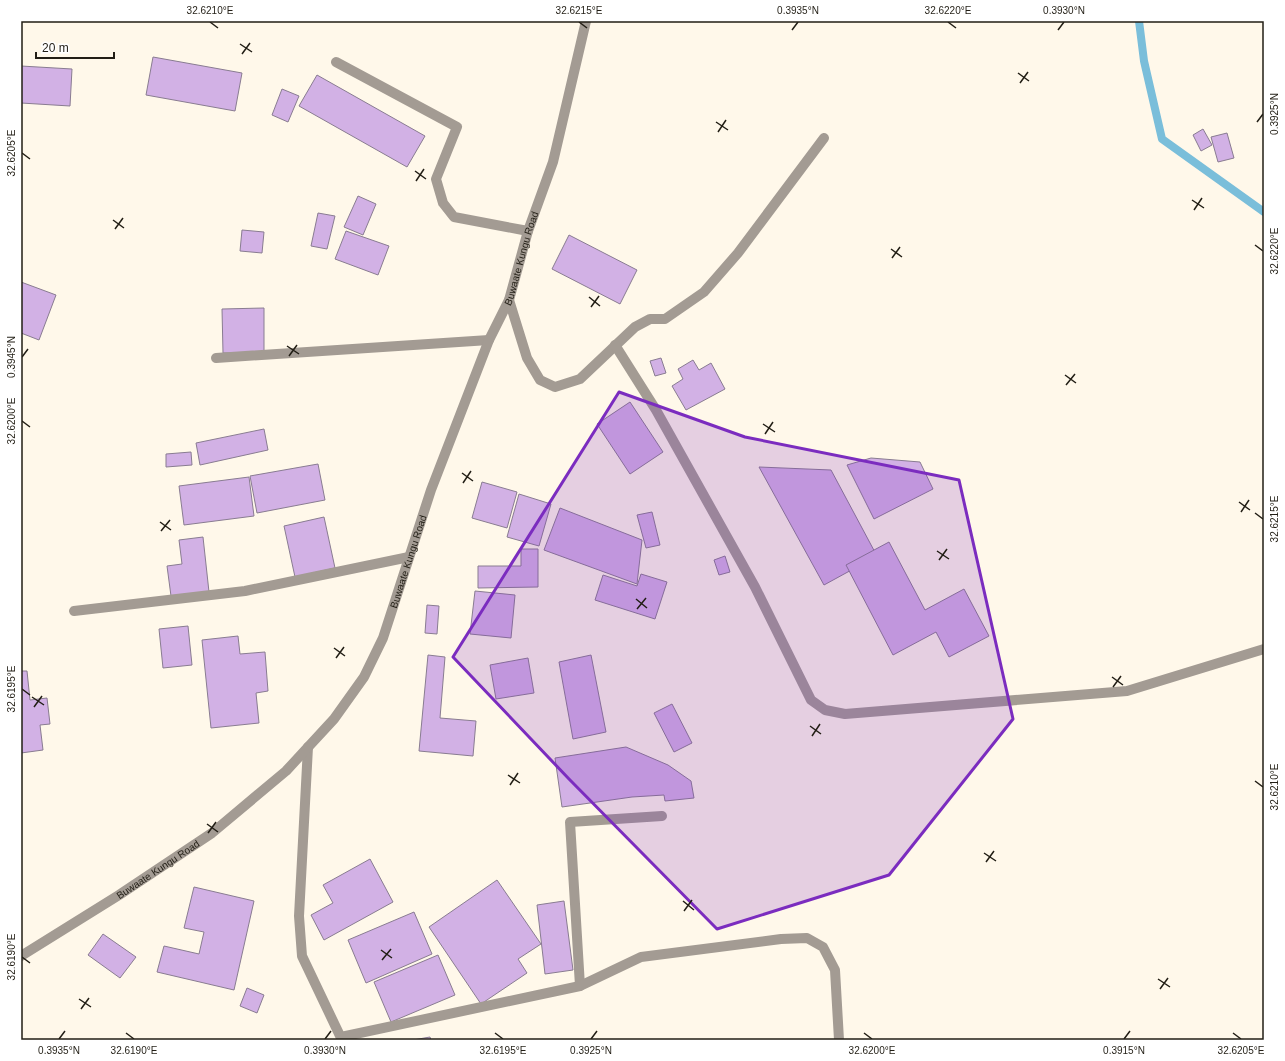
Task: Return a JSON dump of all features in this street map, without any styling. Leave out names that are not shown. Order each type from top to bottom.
[{"type":"street","name":"Buwaate Kungu Road","points":[[21,956],[126,890],[212,833],[286,771],[334,719],[364,677],[383,638],[432,490],[489,340],[509,300],[528,231],[553,162],[586,21]]},
{"type":"street","points":[[336,62],[458,127],[436,179],[443,203],[454,217],[528,231]]},
{"type":"street","points":[[509,300],[527,358],[540,380],[555,388],[580,379],[635,327],[650,320],[665,319],[704,292],[738,253],[824,138]]},
{"type":"street","points":[[216,358],[489,340]]},
{"type":"street","points":[[615,345],[656,410],[755,587],[811,700],[825,710],[845,714],[1127,691],[1264,649]]},
{"type":"street","points":[[74,611],[246,591],[409,557]]},
{"type":"street","points":[[308,747],[299,916],[302,956],[341,1039],[580,986],[641,957],[781,939],[807,938],[823,947],[835,970],[840,1040]]},
{"type":"street","points":[[580,986],[570,822],[662,816]]},
{"type":"highlighted area","points":[[619,392],[745,437],[959,480],[1013,719],[889,875],[717,929],[569,779],[453,657]]},
{"type":"building","points":[[153,57],[242,73],[235,111],[146,95]]},
{"type":"building","points":[[21,66],[72,69],[70,106],[21,103]]},
{"type":"building","points":[[317,75],[425,136],[407,167],[299,106]]},
{"type":"building","points":[[282,89],[299,96],[288,122],[272,115]]},
{"type":"building","points":[[1203,129],[1212,145],[1201,151],[1193,135]]},
{"type":"building","points":[[1227,133],[1234,158],[1218,162],[1211,137]]},
{"type":"building","points":[[358,196],[376,204],[363,235],[344,227]]},
{"type":"building","points":[[318,213],[335,216],[327,249],[311,246]]},
{"type":"building","points":[[242,230],[264,232],[262,253],[240,251]]},
{"type":"building","points":[[346,231],[389,246],[378,275],[335,259]]},
{"type":"building","points":[[569,235],[637,270],[620,304],[552,269]]},
{"type":"building","points":[[21,282],[56,295],[39,340],[21,333]]},
{"type":"building","points":[[264,308],[264,353],[223,353],[222,309]]},
{"type":"building","points":[[661,358],[666,373],[655,376],[650,361]]},
{"type":"building","points":[[693,360],[699,370],[711,363],[725,389],[686,410],[672,386],[683,379],[678,369]]},
{"type":"building","points":[[630,402],[663,452],[630,474],[597,424]]},
{"type":"building","points":[[264,429],[268,450],[200,465],[196,443]]},
{"type":"building","points":[[191,452],[192,465],[166,467],[166,454]]},
{"type":"building","points":[[871,458],[920,462],[933,489],[874,519],[847,465]]},
{"type":"building","points":[[318,464],[325,500],[257,513],[250,476]]},
{"type":"building","points":[[759,467],[831,470],[877,556],[824,585]]},
{"type":"building","points":[[249,477],[254,516],[184,525],[179,486]]},
{"type":"building","points":[[482,482],[517,492],[507,528],[472,518]]},
{"type":"building","points":[[519,494],[551,504],[539,546],[507,537]]},
{"type":"building","points":[[560,508],[642,540],[637,584],[544,550]]},
{"type":"building","points":[[652,512],[660,545],[646,548],[637,515]]},
{"type":"building","points":[[324,517],[335,568],[295,577],[284,526]]},
{"type":"building","points":[[203,537],[209,592],[171,596],[167,566],[182,564],[179,540]]},
{"type":"building","points":[[889,542],[925,610],[964,589],[989,636],[949,657],[936,632],[893,655],[846,565]]},
{"type":"building","points":[[521,549],[538,549],[538,587],[478,588],[478,566],[521,566]]},
{"type":"building","points":[[725,556],[730,572],[719,575],[714,560]]},
{"type":"building","points":[[641,574],[667,582],[655,619],[595,600],[603,575],[637,586]]},
{"type":"building","points":[[475,591],[515,595],[511,638],[470,634]]},
{"type":"building","points":[[427,605],[439,606],[437,634],[425,633]]},
{"type":"building","points":[[188,626],[192,665],[163,668],[159,629]]},
{"type":"building","points":[[238,636],[240,654],[265,652],[268,691],[256,693],[259,723],[211,728],[202,640]]},
{"type":"building","points":[[428,655],[445,657],[440,718],[476,721],[473,756],[419,751]]},
{"type":"building","points":[[591,655],[606,732],[573,739],[559,662]]},
{"type":"building","points":[[528,658],[534,693],[496,699],[490,665]]},
{"type":"building","points":[[21,671],[27,671],[30,700],[47,698],[50,724],[40,725],[43,750],[21,753]]},
{"type":"building","points":[[672,704],[692,743],[674,752],[654,713]]},
{"type":"building","points":[[626,747],[668,765],[691,781],[694,798],[665,801],[664,795],[632,797],[562,807],[555,758]]},
{"type":"building","points":[[370,859],[393,902],[324,940],[311,915],[333,903],[323,885]]},
{"type":"building","points":[[497,880],[541,944],[518,959],[527,973],[481,1004],[429,927]]},
{"type":"building","points":[[194,887],[254,901],[234,990],[157,972],[164,946],[199,954],[204,932],[184,928]]},
{"type":"building","points":[[564,901],[573,970],[545,974],[537,905]]},
{"type":"building","points":[[414,912],[432,954],[366,983],[348,940]]},
{"type":"building","points":[[103,934],[136,957],[120,978],[88,955]]},
{"type":"building","points":[[438,955],[455,995],[391,1022],[374,982]]},
{"type":"building","points":[[247,988],[264,995],[257,1013],[240,1006]]},
{"type":"building","points":[[430,1037],[431,1040],[413,1040]]},
{"type":"waterway","points":[[1139,21],[1144,61],[1162,139],[1264,212]]}]
